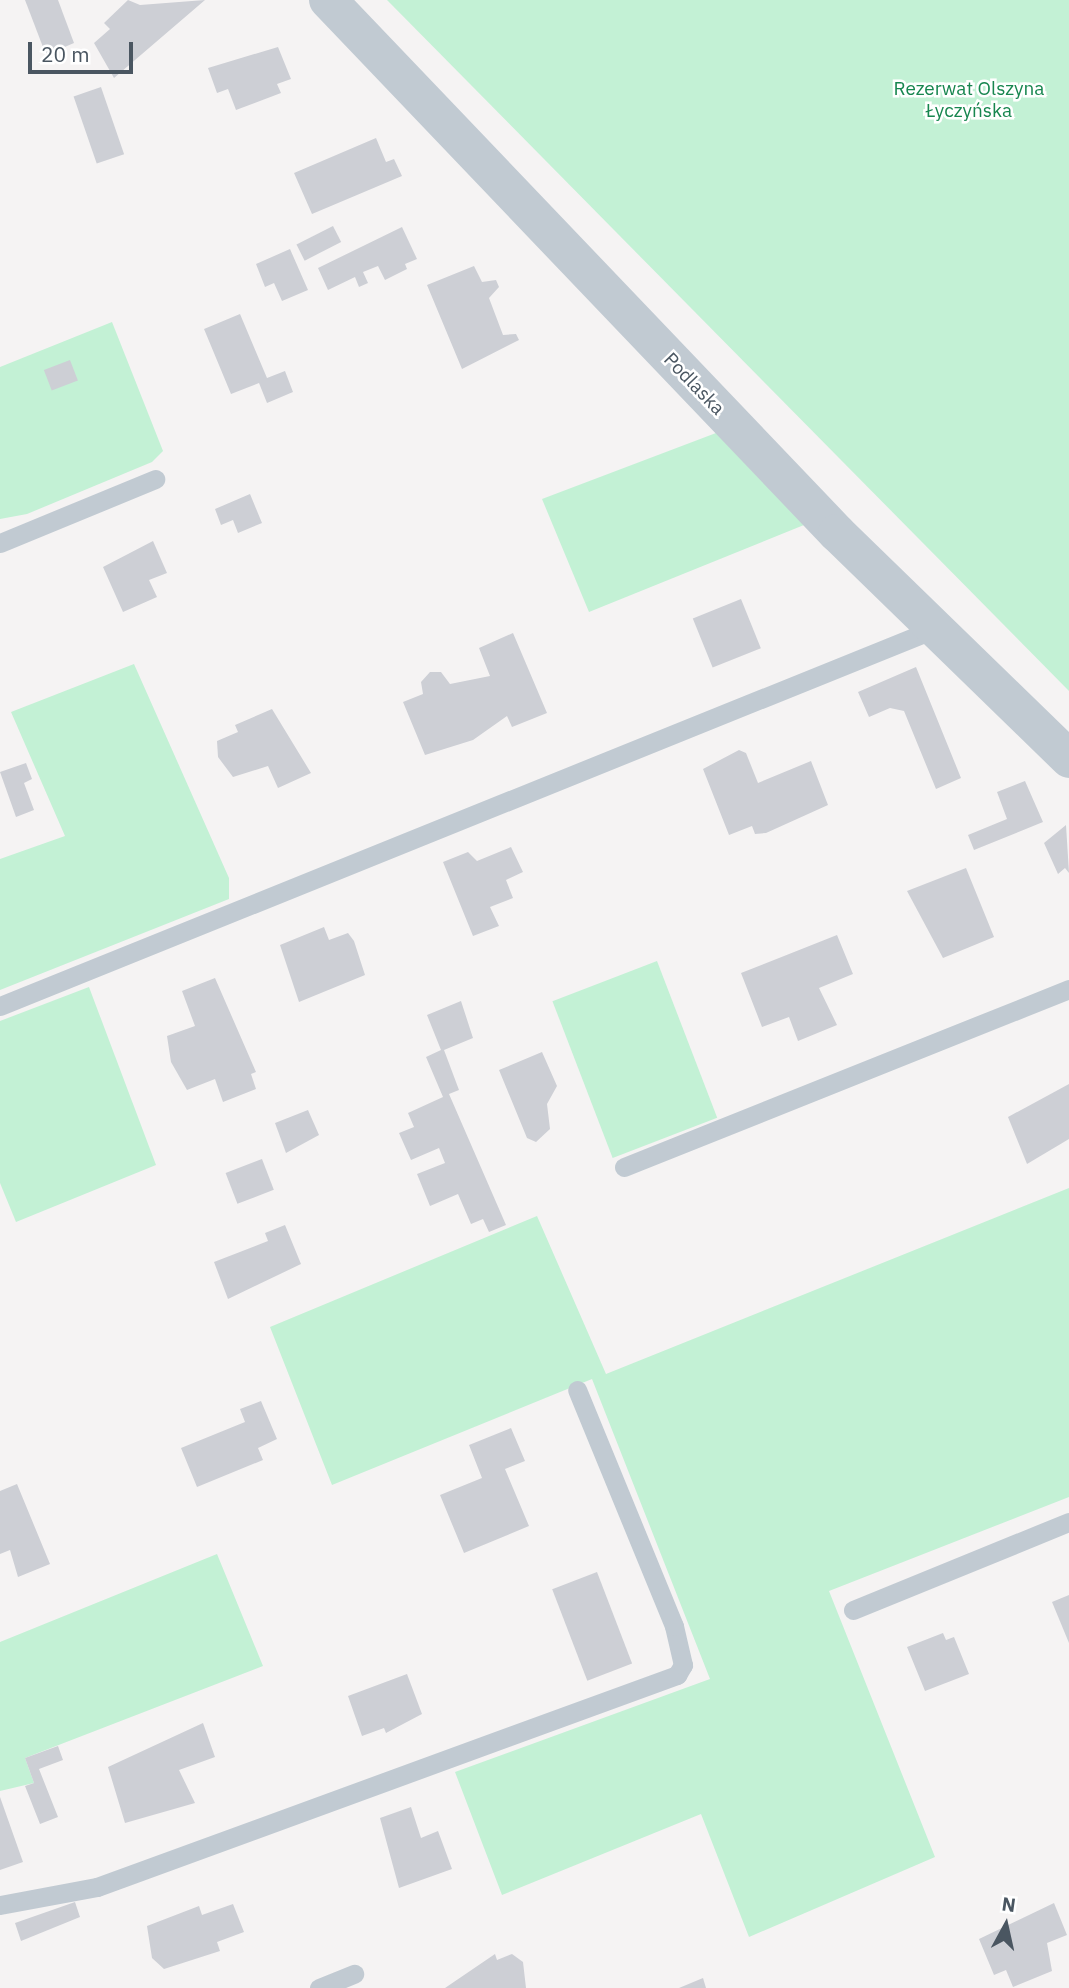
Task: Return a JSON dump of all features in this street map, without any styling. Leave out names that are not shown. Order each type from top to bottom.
[{"type":"street","name":"Podlaska","points":[[328,0],[934,629],[1069,759]]},
{"type":"lane","points":[[0,542],[155,479]]},
{"type":"lane","points":[[0,1006],[934,629]]},
{"type":"lane","points":[[624,1167],[1069,989]]},
{"type":"lane","points":[[0,1905],[97,1887],[677,1675],[683,1665],[678,1637],[577,1390]]},
{"type":"lane","points":[[853,1610],[1069,1522]]},
{"type":"lane","points":[[318,1988],[354,1974]]},
{"type":"green space","name":"Rezerwat Olszyna Łyczyńska","points":[[387,0],[1069,0],[1069,691]]},
{"type":"green space","points":[[112,322],[163,451],[152,462],[27,514],[0,519],[0,367]]},
{"type":"green space","points":[[716,433],[804,525],[589,612],[542,499]]},
{"type":"green space","points":[[134,664],[229,878],[229,899],[0,990],[0,859],[65,836],[11,712]]},
{"type":"green space","points":[[657,961],[717,1118],[613,1158],[552,1001]]},
{"type":"green space","points":[[89,987],[156,1165],[16,1222],[0,1183],[0,1021]]},
{"type":"green space","points":[[1069,1188],[1069,1497],[829,1591],[935,1857],[749,1937],[701,1814],[502,1895],[455,1772],[710,1679],[592,1379],[332,1485],[270,1327],[537,1216],[606,1374]]},
{"type":"green space","points":[[217,1554],[263,1666],[25,1758],[34,1783],[0,1791],[0,1642]]},
{"type":"building","points":[[25,0],[58,0],[74,43],[46,55]]},
{"type":"building","points":[[128,0],[140,5],[205,0],[114,78],[94,43],[110,29],[104,23]]},
{"type":"building","points":[[278,47],[291,79],[277,84],[281,93],[236,110],[228,89],[217,93],[208,68]]},
{"type":"building","points":[[101,87],[124,154],[97,164],[74,96]]},
{"type":"building","points":[[376,138],[386,162],[394,159],[402,176],[312,214],[294,173]]},
{"type":"building","points":[[333,226],[341,242],[305,261],[296,245]]},
{"type":"building","points":[[402,227],[417,259],[405,264],[407,269],[385,280],[378,266],[363,272],[368,283],[359,287],[355,277],[328,290],[318,268]]},
{"type":"building","points":[[290,249],[308,290],[282,301],[274,283],[265,287],[256,264]]},
{"type":"building","points":[[474,266],[482,282],[496,280],[499,287],[489,298],[503,335],[516,334],[519,340],[462,369],[427,285]]},
{"type":"building","points":[[240,314],[267,378],[285,371],[293,392],[267,403],[259,383],[231,394],[204,329]]},
{"type":"building","points":[[70,360],[78,381],[52,391],[44,370]]},
{"type":"building","points":[[250,494],[262,523],[238,533],[233,520],[221,525],[215,509]]},
{"type":"building","points":[[153,541],[167,573],[149,580],[157,597],[123,612],[103,567]]},
{"type":"building","points":[[741,599],[761,648],[713,668],[693,618]]},
{"type":"building","points":[[513,633],[547,713],[512,727],[507,716],[473,740],[425,755],[403,702],[423,694],[421,682],[430,672],[441,672],[450,684],[490,676],[479,648]]},
{"type":"building","points":[[916,667],[961,778],[936,789],[904,711],[890,708],[869,717],[858,692]]},
{"type":"building","points":[[272,709],[311,773],[278,788],[268,766],[233,777],[218,757],[217,741],[238,732],[235,725]]},
{"type":"building","points":[[739,750],[746,753],[758,783],[811,761],[828,805],[766,833],[755,834],[752,826],[729,835],[703,769]]},
{"type":"building","points":[[26,763],[32,779],[24,783],[34,810],[16,817],[0,772]]},
{"type":"building","points":[[1025,781],[1043,822],[974,850],[968,835],[1007,819],[997,792]]},
{"type":"building","points":[[1066,825],[1069,873],[1065,868],[1058,874],[1044,843]]},
{"type":"building","points":[[511,847],[523,872],[506,880],[513,898],[490,907],[499,926],[473,936],[443,862],[468,852],[477,861]]},
{"type":"building","points":[[966,868],[994,937],[943,958],[907,891]]},
{"type":"building","points":[[324,927],[329,940],[348,933],[354,941],[365,975],[299,1002],[280,945]]},
{"type":"building","points":[[837,935],[853,974],[819,988],[837,1025],[798,1041],[789,1017],[762,1027],[741,973]]},
{"type":"building","points":[[215,978],[256,1072],[251,1074],[256,1089],[223,1102],[215,1079],[187,1090],[171,1062],[167,1036],[195,1026],[182,991]]},
{"type":"building","points":[[461,1001],[473,1038],[444,1050],[459,1090],[449,1094],[506,1225],[489,1232],[483,1219],[471,1224],[458,1194],[430,1206],[417,1174],[445,1163],[439,1148],[411,1160],[399,1133],[414,1127],[408,1113],[443,1097],[426,1057],[441,1050],[427,1015]]},
{"type":"building","points":[[542,1052],[557,1086],[547,1104],[550,1129],[536,1142],[527,1138],[499,1070]]},
{"type":"building","points":[[1069,1084],[1069,1139],[1027,1164],[1008,1117]]},
{"type":"building","points":[[308,1110],[319,1135],[286,1153],[275,1123]]},
{"type":"building","points":[[262,1159],[274,1190],[237,1204],[226,1173]]},
{"type":"building","points":[[285,1225],[301,1264],[228,1299],[214,1262],[268,1241],[265,1233]]},
{"type":"building","points":[[261,1401],[277,1439],[258,1448],[263,1460],[197,1487],[181,1448],[245,1422],[240,1409]]},
{"type":"building","points":[[511,1428],[525,1461],[505,1469],[529,1526],[464,1553],[440,1495],[482,1478],[469,1445]]},
{"type":"building","points":[[17,1484],[50,1564],[18,1577],[10,1550],[0,1554],[0,1491]]},
{"type":"building","points":[[597,1572],[632,1663],[587,1681],[552,1589]]},
{"type":"building","points":[[1069,1595],[1069,1643],[1052,1602]]},
{"type":"building","points":[[943,1633],[946,1640],[954,1637],[969,1674],[925,1691],[907,1647]]},
{"type":"building","points":[[407,1674],[422,1714],[386,1733],[384,1728],[362,1736],[348,1696]]},
{"type":"building","points":[[203,1723],[215,1757],[179,1770],[195,1803],[125,1823],[108,1767]]},
{"type":"building","points":[[58,1746],[63,1760],[39,1769],[58,1817],[40,1824],[25,1786],[34,1783],[25,1758]]},
{"type":"building","points":[[0,1797],[23,1862],[0,1870]]},
{"type":"building","points":[[411,1807],[421,1838],[438,1831],[452,1869],[399,1888],[380,1818]]},
{"type":"building","points":[[75,1902],[80,1917],[21,1941],[15,1923]]},
{"type":"building","points":[[1054,1903],[1067,1935],[1047,1943],[1052,1971],[1013,1987],[1006,1970],[994,1975],[979,1939]]},
{"type":"building","points":[[233,1904],[244,1932],[217,1942],[220,1951],[164,1969],[152,1958],[147,1926],[199,1906],[202,1915]]},
{"type":"building","points":[[495,1954],[497,1960],[512,1954],[523,1962],[526,1988],[445,1988]]},
{"type":"building","points":[[703,1978],[706,1988],[679,1988]]}]
